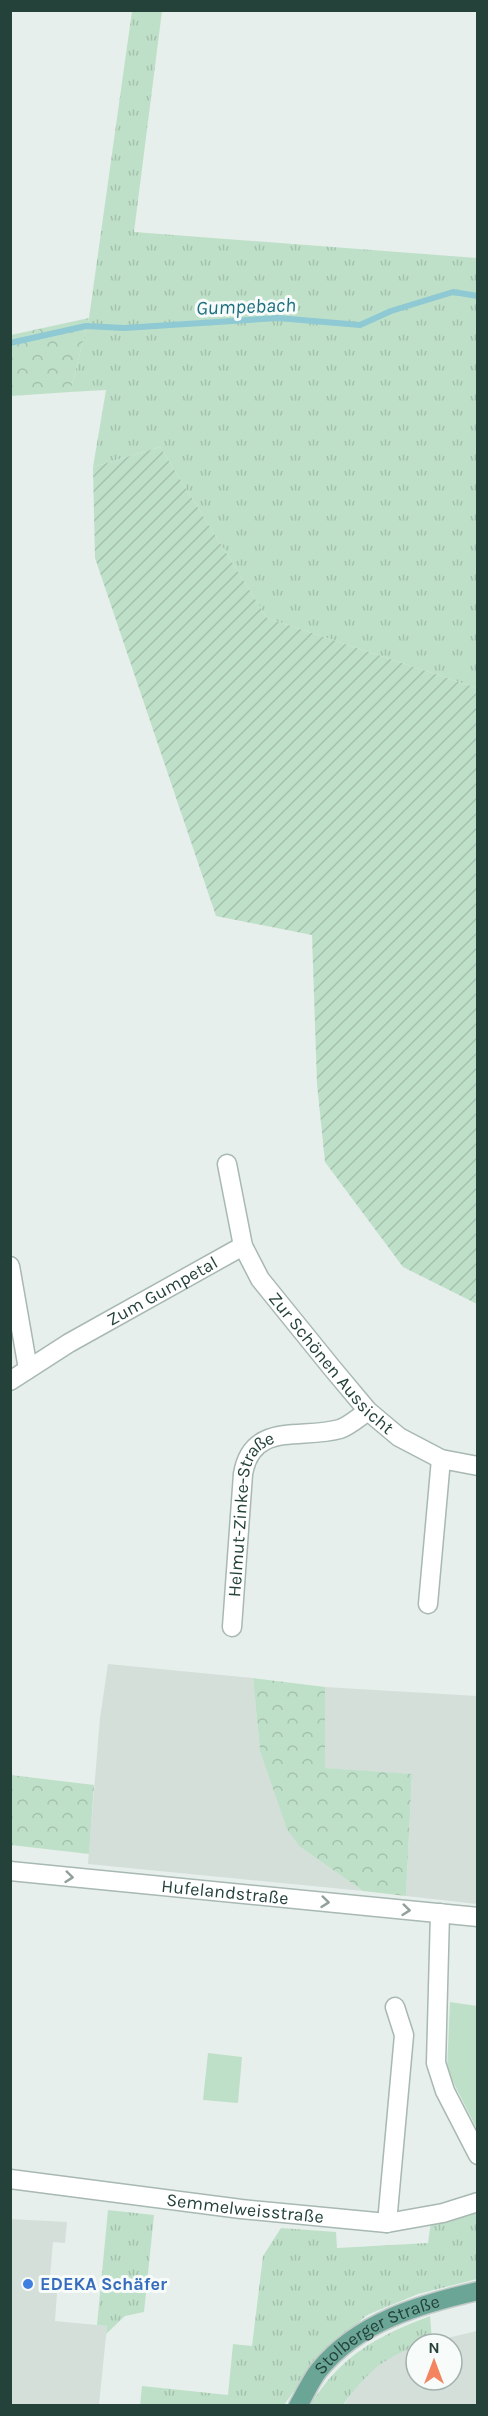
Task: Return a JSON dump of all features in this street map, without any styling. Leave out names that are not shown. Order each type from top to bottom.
[{"type":"main road","name":"Stolberger Straße","points":[[298,2406],[319,2370],[351,2339],[397,2314],[477,2291]]},
{"type":"street","points":[[227,1164],[243,1246]]},
{"type":"street","name":"Zum Gumpetal","points":[[10,1381],[69,1343],[243,1246]]},
{"type":"street","name":"Zur Schönen Aussicht","points":[[243,1246],[260,1279],[368,1412],[399,1437],[441,1459],[477,1466]]},
{"type":"street","points":[[10,1266],[28,1369]]},
{"type":"street","name":"Helmut-Zinke-Straße","points":[[232,1627],[243,1474],[245,1461],[251,1450],[268,1438],[341,1428],[368,1412]]},
{"type":"street","points":[[428,1604],[441,1459]]},
{"type":"street","name":"Hufelandstraße","points":[[10,1871],[477,1917]]},
{"type":"street","points":[[440,1913],[436,2063],[445,2091],[477,2155]]},
{"type":"street","points":[[387,2223],[404,2035],[395,2007]]},
{"type":"street","name":"Semmelweisstraße","points":[[10,2179],[241,2209],[387,2223],[443,2213],[477,2202]]},
{"type":"shaded area","points":[[108,1664],[253,1678],[260,1751],[300,1847],[363,1891],[88,1864],[100,1718]]},
{"type":"shaded area","points":[[325,1687],[477,1696],[477,1904],[406,1896],[412,1775],[325,1768]]},
{"type":"shaded area","points":[[10,2219],[67,2222],[65,2243],[53,2242],[50,2276],[43,2291],[57,2293],[55,2321],[107,2326],[99,2405],[11,2405]]},
{"type":"shaded area","points":[[477,2331],[477,2405],[343,2406],[364,2376],[394,2354],[404,2350],[404,2392],[464,2392],[464,2334]]},
{"type":"green space","points":[[132,11],[162,11],[134,232],[477,258],[477,688],[267,618],[160,447],[93,467],[106,390],[70,392],[89,318]]},
{"type":"green space","points":[[89,318],[70,392],[11,396],[11,335]]},
{"type":"green space","points":[[160,447],[267,618],[477,688],[477,1304],[403,1267],[325,1162],[317,1084],[312,935],[216,916],[95,558],[93,467]]},
{"type":"green space","points":[[253,1678],[325,1687],[325,1768],[412,1774],[406,1896],[363,1891],[300,1847],[287,1829],[260,1751]]},
{"type":"green space","points":[[11,1775],[94,1785],[89,1854],[11,1845]]},
{"type":"green space","points":[[450,2002],[477,2006],[477,2129],[447,2070]]},
{"type":"green space","points":[[208,2053],[242,2057],[238,2103],[203,2100]]},
{"type":"green space","points":[[108,2210],[154,2215],[144,2312],[125,2316],[106,2334],[107,2326],[97,2325]]},
{"type":"green space","points":[[477,2214],[477,2279],[418,2294],[367,2315],[317,2360],[284,2405],[140,2406],[142,2386],[228,2395],[233,2344],[252,2346],[263,2256],[281,2228],[336,2232],[337,2248],[428,2243],[431,2221]]},
{"type":"green space","points":[[430,2316],[431,2332],[404,2332],[404,2352],[372,2371],[343,2405],[310,2405],[348,2360],[376,2340]]},
{"type":"waterway","name":"Gumpebach","points":[[10,343],[86,326],[124,328],[278,318],[360,325],[391,311],[453,292],[478,296]]},
{"type":"place","name":"EDEKA Schäfer","points":[[28,2284]]}]
